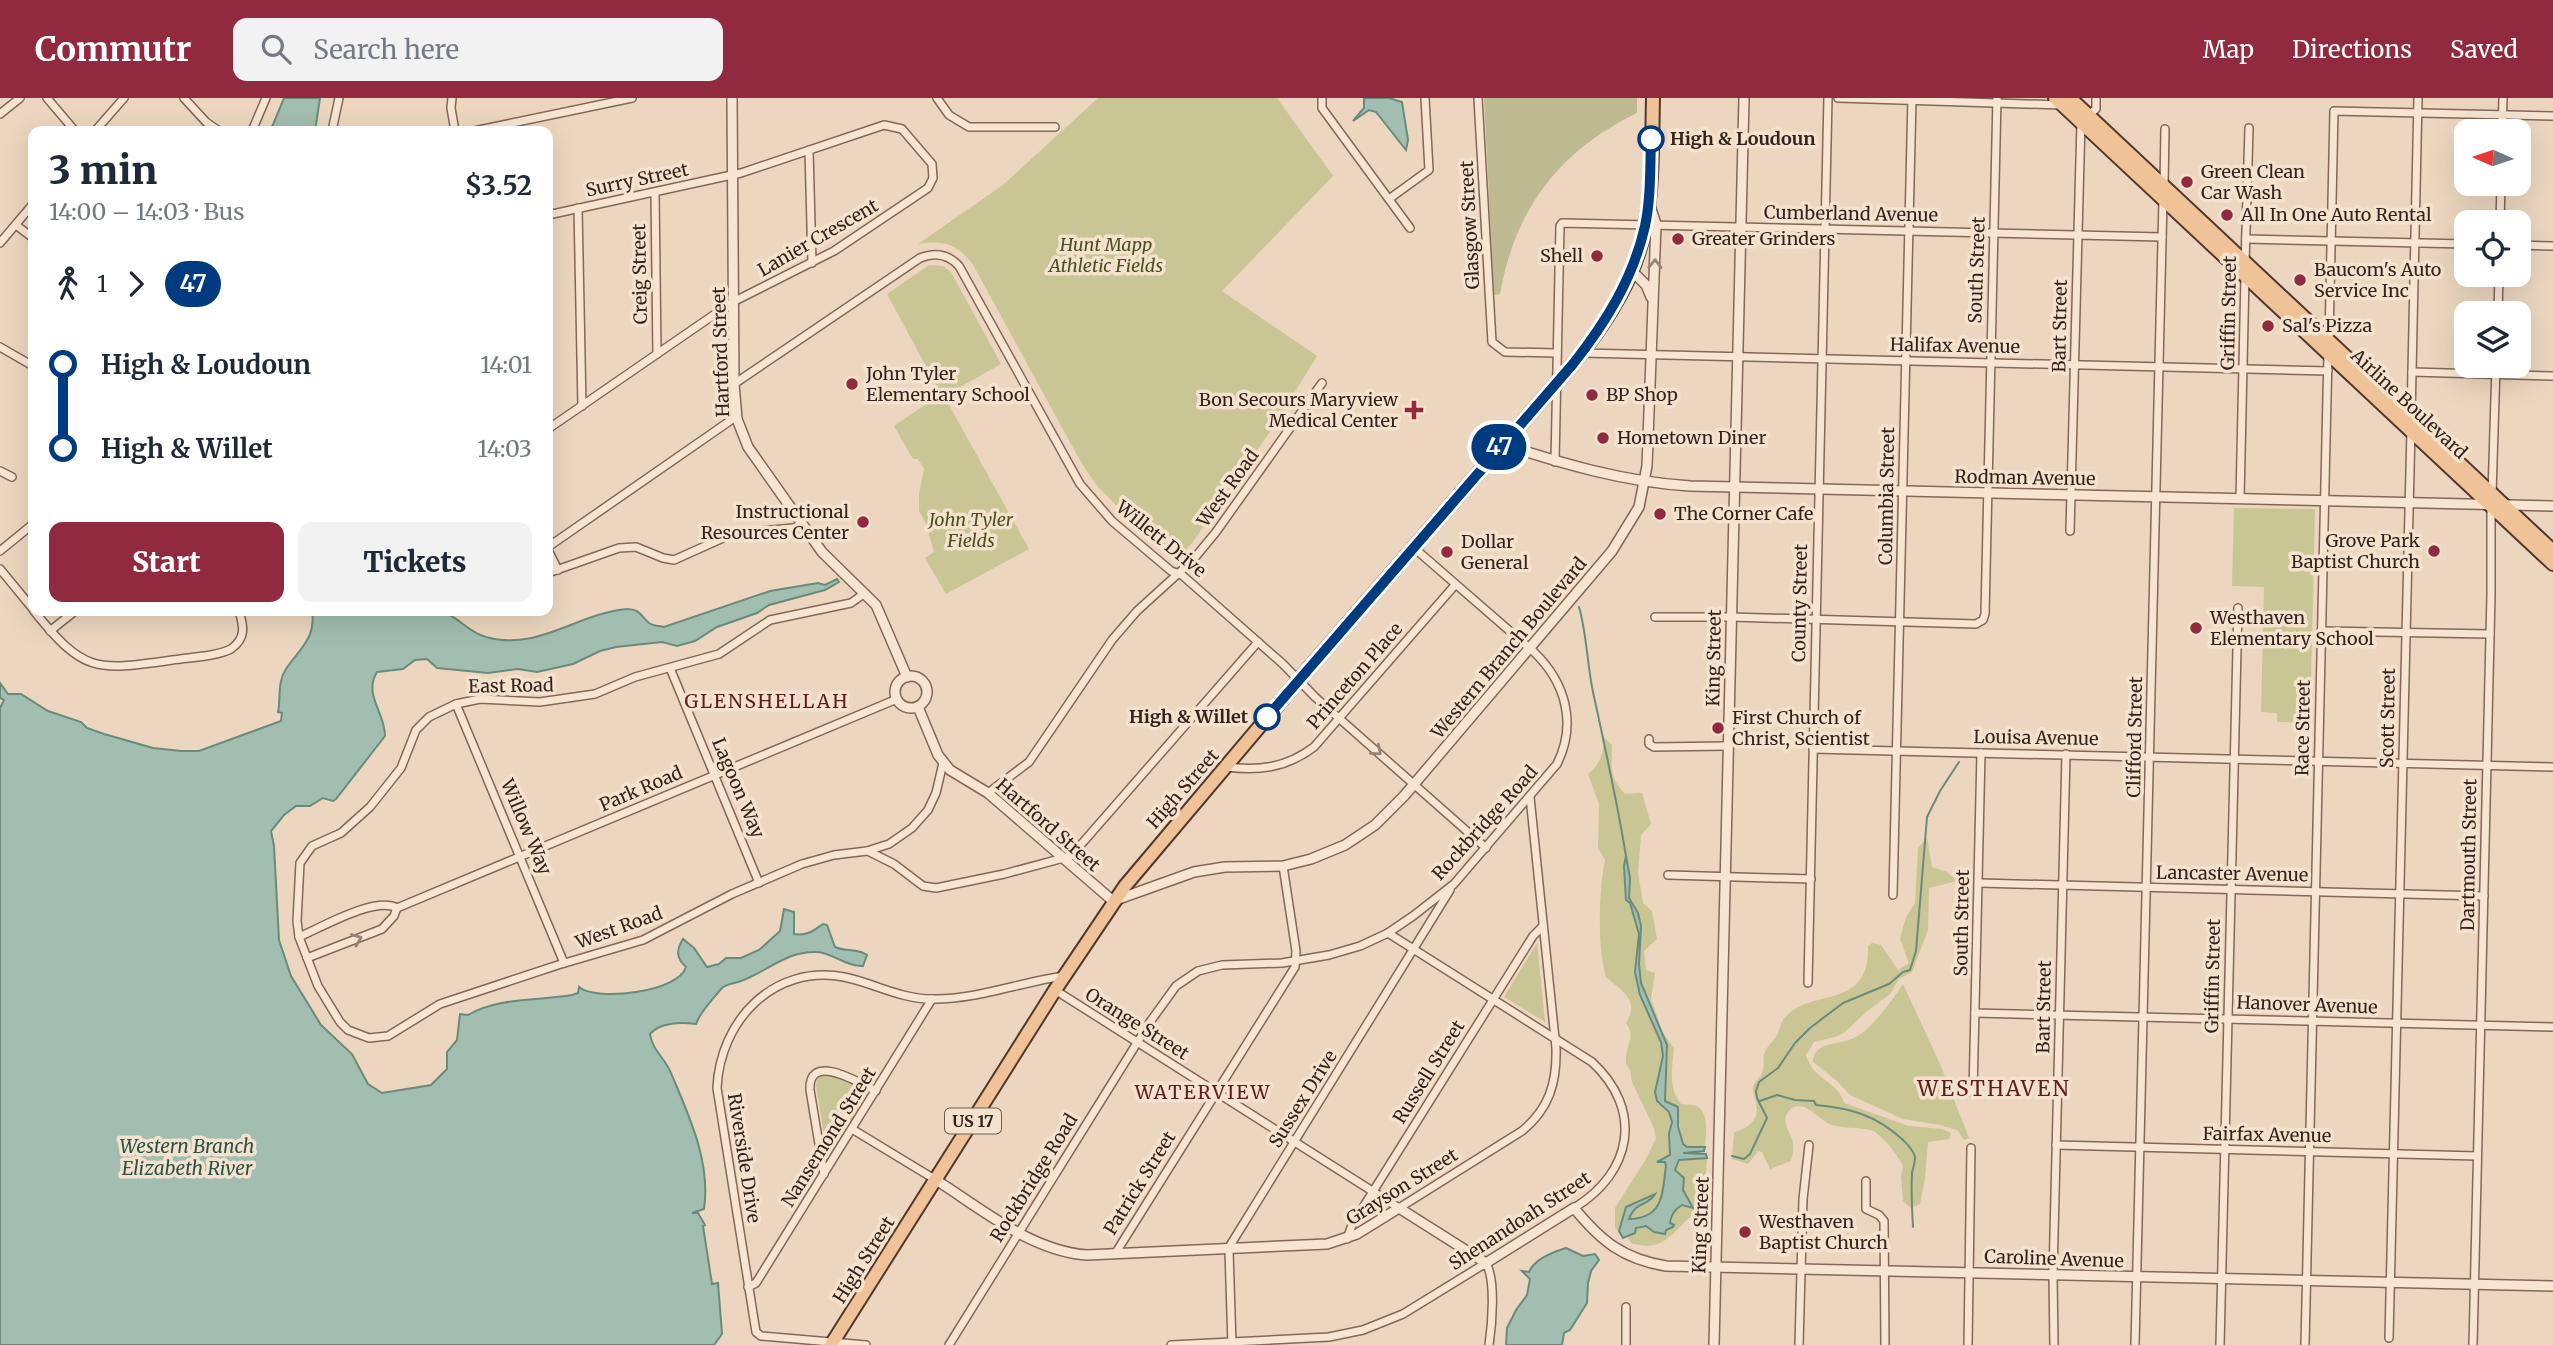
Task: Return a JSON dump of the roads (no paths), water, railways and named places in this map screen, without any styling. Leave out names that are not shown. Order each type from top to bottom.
[{"type":"main road","name":"High Street","points":[[832,1344],[1113,901],[1161,841],[1582,353],[1611,311],[1632,271],[1651,224],[1648,202],[1653,98]]},
{"type":"main road","name":"Airline Boulevard","points":[[2063,100],[2083,111],[2164,192],[2328,347],[2553,551]]},
{"type":"main road","name":"Airline Boulevard","points":[[2496,501],[2553,565]]},
{"type":"street","points":[[0,114],[20,98]]},
{"type":"street","points":[[47,98],[71,126]]},
{"type":"street","points":[[99,126],[124,98]]},
{"type":"street","points":[[184,98],[212,126]]},
{"type":"street","points":[[254,126],[266,98]]},
{"type":"street","points":[[333,126],[339,98]]},
{"type":"street","points":[[452,98],[454,126]]},
{"type":"street","points":[[498,126],[632,98]]},
{"type":"street","name":"Hartford Street","points":[[732,98],[734,384],[737,416],[748,447],[822,552],[881,612],[893,649],[907,677],[916,677],[926,687],[926,696],[918,706],[943,763],[957,775],[988,793],[1113,901]]},
{"type":"street","points":[[937,98],[954,120],[969,127],[1055,127]]},
{"type":"street","points":[[1322,98],[1322,108],[1410,228]]},
{"type":"street","points":[[1389,200],[1429,170],[1425,98]]},
{"type":"street","name":"Glasgow Street","points":[[1478,98],[1491,337],[1497,347],[1509,352],[1557,353]]},
{"type":"street","name":"King Street","points":[[1714,1345],[1744,98]]},
{"type":"street","name":"County Street","points":[[1808,983],[1828,98]]},
{"type":"street","points":[[1838,98],[2063,100]]},
{"type":"street","name":"Bart Street","points":[[2070,531],[2083,111],[2096,109],[2096,98]]},
{"type":"street","name":"Scott Street","points":[[2389,1338],[2418,98]]},
{"type":"street","points":[[2502,119],[2503,98]]},
{"type":"street","name":"Columbia Street","points":[[1893,895],[1912,99]]},
{"type":"street","name":"South Street","points":[[1655,617],[1976,624],[1984,616],[1997,100]]},
{"type":"street","name":"Race Street","points":[[2305,1345],[2333,111],[2418,113]]},
{"type":"street","points":[[2418,113],[2553,116]]},
{"type":"street","name":"Lanier Crescent","points":[[553,426],[734,302],[859,236],[928,188],[934,172],[932,164],[902,129],[890,124],[732,175]]},
{"type":"street","name":"Griffin Street","points":[[2240,499],[2249,128]]},
{"type":"street","name":"Clifford Street","points":[[2135,1345],[2165,129]]},
{"type":"street","points":[[809,150],[812,263]]},
{"type":"street","name":"Surry Street","points":[[553,214],[732,175]]},
{"type":"street","name":"Creig Street","points":[[654,193],[657,354]]},
{"type":"street","points":[[578,208],[582,406]]},
{"type":"street","points":[[0,243],[28,210]]},
{"type":"street","name":"Cumberland Avenue","points":[[1557,353],[1560,226],[1564,222],[2162,237]]},
{"type":"street","name":"Western Branch Boulevard","points":[[1113,901],[1194,872],[1225,867],[1283,866],[1324,855],[1360,836],[1390,811],[1623,536],[1639,507],[1646,481],[1652,304],[1651,224]]},
{"type":"street","points":[[16,225],[28,233]]},
{"type":"street","points":[[2246,239],[2454,244]]},
{"type":"street","points":[[2531,245],[2553,246]]},
{"type":"street","name":"Willett Drive","points":[[734,384],[920,258],[938,254],[950,258],[959,266],[1080,484],[1112,521],[1258,642],[1339,719],[1486,848]]},
{"type":"street","points":[[1632,271],[1646,285],[1652,304]]},
{"type":"street","points":[[0,347],[28,363]]},
{"type":"street","points":[[1555,462],[1557,353]]},
{"type":"street","name":"Halifax Avenue","points":[[1582,353],[2328,372]]},
{"type":"street","points":[[2412,372],[2454,371]]},
{"type":"street","points":[[2531,374],[2553,376]]},
{"type":"street","name":"Dartmouth Street","points":[[2473,1345],[2490,634],[2496,501],[2496,378]]},
{"type":"street","name":"West Road","points":[[988,793],[1029,762],[1112,639],[1179,574],[1217,530],[1322,383]]},
{"type":"street","points":[[553,545],[737,416]]},
{"type":"street","name":"Rodman Avenue","points":[[1502,444],[1555,462],[1674,485],[2240,499],[2496,501],[2553,506]]},
{"type":"street","points":[[0,471],[12,477]]},
{"type":"street","points":[[553,572],[619,548],[636,547],[674,560],[732,534],[803,527]]},
{"type":"street","points":[[0,551],[28,528]]},
{"type":"street","name":"Rockbridge Road","points":[[948,1345],[1168,995],[1186,978],[1199,971],[1222,965],[1296,961],[1347,950],[1388,933],[1454,884],[1552,772],[1562,754],[1567,721],[1558,682],[1543,661],[1413,547]]},
{"type":"street","points":[[553,559],[558,570]]},
{"type":"street","points":[[0,569],[28,603]]},
{"type":"street","name":"Princeton Place","points":[[1225,767],[1257,770],[1293,761],[1314,747],[1455,585]]},
{"type":"street","name":"East Road","points":[[306,955],[299,937],[296,914],[298,868],[303,856],[312,846],[341,833],[360,817],[401,768],[412,737],[420,724],[429,717],[456,704],[480,699],[540,702],[582,698],[635,677],[701,660],[727,650],[771,620],[851,603],[865,593]]},
{"type":"street","name":"Griffin Street","points":[[2220,1345],[2238,608]]},
{"type":"street","points":[[39,616],[69,650],[91,663],[122,667],[231,649],[242,636],[240,616]]},
{"type":"street","points":[[51,631],[69,616]]},
{"type":"street","points":[[2321,631],[2490,634]]},
{"type":"street","points":[[867,851],[894,864],[923,886],[936,888],[1063,859],[1077,851],[1258,642]]},
{"type":"street","name":"Lagoon Way","points":[[670,668],[760,883]]},
{"type":"street","points":[[907,677],[897,686],[897,699],[903,706],[918,706]]},
{"type":"street","name":"Park Road","points":[[306,955],[382,929],[394,916],[397,908],[897,699]]},
{"type":"street","name":"Willow Way","points":[[456,704],[564,963]]},
{"type":"street","points":[[1649,739],[1649,744],[1654,747],[1728,746]]},
{"type":"street","name":"Louisa Avenue","points":[[1813,749],[2553,767]]},
{"type":"street","name":"South Street","points":[[1973,1093],[1981,753]]},
{"type":"street","name":"Bart Street","points":[[2054,1345],[2053,1275],[2066,754]]},
{"type":"street","name":"West Road","points":[[306,955],[324,998],[340,1022],[355,1034],[369,1038],[393,1033],[423,1013],[449,1001],[643,940],[760,883],[822,858],[867,851],[898,839],[922,818],[936,793],[943,763]]},
{"type":"street","name":"Grayson Street","points":[[852,1129],[1019,1233],[1062,1252],[1087,1255],[1229,1249],[1327,1244],[1348,1239],[1531,1124],[1544,1107],[1553,1088],[1555,1038],[1530,797]]},
{"type":"street","points":[[1283,866],[1296,961]]},
{"type":"street","points":[[1668,875],[1811,879]]},
{"type":"street","name":"Lancaster Avenue","points":[[1979,883],[2484,895]]},
{"type":"street","name":"Sussex Drive","points":[[1229,1249],[1454,884]]},
{"type":"street","name":"Park Road","points":[[299,937],[373,905],[393,905],[397,908]]},
{"type":"street","name":"Russell Street","points":[[1348,1239],[1352,1225],[1373,1191],[1533,936],[1543,926]]},
{"type":"street","name":"Shenandoah Street","points":[[1171,1345],[1329,1337],[1363,1330],[1403,1314],[1574,1208],[1599,1191],[1612,1174],[1622,1150],[1624,1116],[1615,1092],[1603,1073],[1592,1062],[1388,933]]},
{"type":"street","name":"Patrick Street","points":[[1115,1254],[1296,961]]},
{"type":"street","name":"Riverside Drive","points":[[832,1344],[761,1336],[756,1332],[717,1088],[720,1059],[737,1022],[763,995],[781,985],[808,977],[845,977],[898,995],[932,999],[1064,976]]},
{"type":"street","name":"Orange Street","points":[[1055,990],[1486,1263]]},
{"type":"street","name":"Nansemond Street","points":[[748,1287],[756,1283],[932,999]]},
{"type":"street","name":"Hanover Avenue","points":[[1975,1013],[2553,1027]]},
{"type":"street","points":[[824,1174],[810,1090],[811,1080],[819,1071],[828,1070],[876,1091]]},
{"type":"street","points":[[1799,1345],[1803,1199],[1808,1145]]},
{"type":"street","name":"Fairfax Avenue","points":[[2056,1145],[2477,1156]]},
{"type":"street","points":[[1968,1345],[1971,1148]]},
{"type":"street","points":[[1866,1181],[1867,1209],[1884,1221],[1885,1345]]},
{"type":"street","name":"Caroline Avenue","points":[[1574,1208],[1601,1238],[1628,1255],[1666,1266],[2553,1286]]},
{"type":"street","points":[[1229,1249],[1232,1344]]},
{"type":"street","points":[[1486,1263],[1490,1270],[1492,1312],[1489,1345]]},
{"type":"street","points":[[1626,1307],[1626,1345]]},
{"type":"street","points":[[832,1344],[866,1345]]},
{"type":"water","points":[[284,98],[320,98],[316,126],[272,126]]},
{"type":"water","points":[[1364,98],[1389,98],[1402,102],[1408,140],[1406,150],[1376,112],[1369,110],[1353,121],[1364,108]]},
{"type":"water","name":"Western Branch Elizabeth River","points":[[837,579],[839,582],[825,590],[769,605],[757,613],[717,627],[695,641],[677,646],[662,642],[616,647],[600,651],[573,664],[537,672],[518,669],[488,673],[437,668],[427,659],[415,660],[403,669],[377,672],[373,680],[373,696],[385,736],[336,799],[333,801],[323,798],[310,806],[296,806],[284,815],[271,831],[279,940],[291,976],[321,1025],[352,1054],[368,1084],[382,1093],[431,1085],[447,1069],[447,1052],[457,1040],[460,1014],[468,1015],[505,1002],[572,995],[578,993],[579,987],[602,994],[654,988],[680,976],[686,967],[678,954],[683,939],[694,948],[707,967],[719,964],[726,958],[741,958],[759,950],[780,931],[784,909],[794,912],[794,934],[806,934],[823,924],[827,925],[835,947],[867,955],[863,966],[857,966],[823,953],[796,954],[723,987],[696,1024],[665,1025],[650,1034],[653,1045],[678,1089],[701,1157],[704,1209],[692,1213],[698,1213],[705,1225],[703,1226],[712,1284],[718,1283],[722,1334],[714,1345],[0,1345],[0,708],[4,700],[0,698],[0,683],[8,694],[21,694],[48,711],[81,722],[87,728],[104,734],[153,748],[199,751],[281,721],[282,713],[278,712],[281,679],[309,636],[312,616],[452,616],[479,635],[523,640],[591,617],[627,609],[638,612],[651,624],[664,627],[770,591],[818,583],[825,585]]},
{"type":"water","points":[[1626,856],[1630,878],[1629,898],[1638,913],[1641,926],[1641,983],[1667,1045],[1665,1101],[1678,1107],[1678,1126],[1683,1144],[1687,1147],[1705,1147],[1704,1151],[1683,1153],[1706,1154],[1707,1158],[1679,1160],[1675,1170],[1684,1178],[1683,1190],[1693,1208],[1682,1205],[1677,1208],[1670,1223],[1674,1225],[1666,1230],[1665,1234],[1654,1232],[1646,1226],[1636,1228],[1635,1233],[1623,1238],[1619,1231],[1626,1207],[1655,1194],[1649,1201],[1638,1206],[1629,1219],[1640,1218],[1649,1214],[1659,1203],[1666,1166],[1665,1162],[1657,1162],[1670,1155],[1669,1134],[1672,1122],[1669,1112],[1657,1101],[1655,1092],[1663,1056],[1661,1042],[1640,995],[1635,972],[1639,934],[1630,903],[1626,900]]},
{"type":"water","points":[[1566,1248],[1583,1256],[1595,1254],[1599,1260],[1591,1271],[1587,1303],[1570,1330],[1564,1333],[1562,1345],[1506,1345],[1507,1328],[1527,1295],[1530,1279],[1522,1271],[1529,1272],[1539,1260]]},
{"type":"waterway","points":[[1579,607],[1626,856]]},
{"type":"waterway","points":[[1732,1156],[1744,1159],[1750,1154],[1767,1118],[1757,1098],[1759,1082],[1778,1068],[1795,1043],[1843,1003],[1889,984],[1903,972],[1910,970],[1916,951],[1927,817],[1959,762]]},
{"type":"waterway","points":[[1760,1101],[1777,1095],[1814,1101],[1816,1105],[1862,1114],[1893,1131],[1910,1147],[1915,1157],[1912,1173],[1913,1227]]},
{"type":"place","name":"High & Loudoun","points":[[1651,139]]},
{"type":"place","name":"Green Clean Car Wash","points":[[2187,182]]},
{"type":"place","name":"All In One Auto Rental","points":[[2227,215]]},
{"type":"place","name":"Greater Grinders","points":[[1678,239]]},
{"type":"place","name":"Shell","points":[[1597,256]]},
{"type":"place","name":"Baucom's Auto Service Inc","points":[[2300,280]]},
{"type":"place","name":"Sal's Pizza","points":[[2268,326]]},
{"type":"place","name":"John Tyler Elementary School","points":[[852,384]]},
{"type":"place","name":"BP Shop","points":[[1592,395]]},
{"type":"place","name":"Bon Secours Maryview Medical Center","points":[[1414,410]]},
{"type":"place","name":"Hometown Diner","points":[[1603,438]]},
{"type":"place","name":"The Corner Cafe","points":[[1660,514]]},
{"type":"place","name":"Instructional Resources Center","points":[[863,522]]},
{"type":"place","name":"Grove Park Baptist Church","points":[[2434,551]]},
{"type":"place","name":"Dollar General","points":[[1447,552]]},
{"type":"place","name":"Westhaven Elementary School","points":[[2196,628]]},
{"type":"place","name":"High & Willet","points":[[1267,717]]},
{"type":"place","name":"First Church of Christ, Scientist","points":[[1718,728]]},
{"type":"place","name":"Westhaven Baptist Church","points":[[1745,1232]]},
{"type":"district","name":"GLENSHELLAH","points":[[767,701]]},
{"type":"district","name":"WESTHAVEN","points":[[1994,1089]]},
{"type":"district","name":"WATERVIEW","points":[[1203,1092]]},
{"type":"park label","name":"Hunt Mapp Athletic Fields","points":[[1106,255]]},
{"type":"park label","name":"John Tyler Fields","points":[[971,530]]}]
